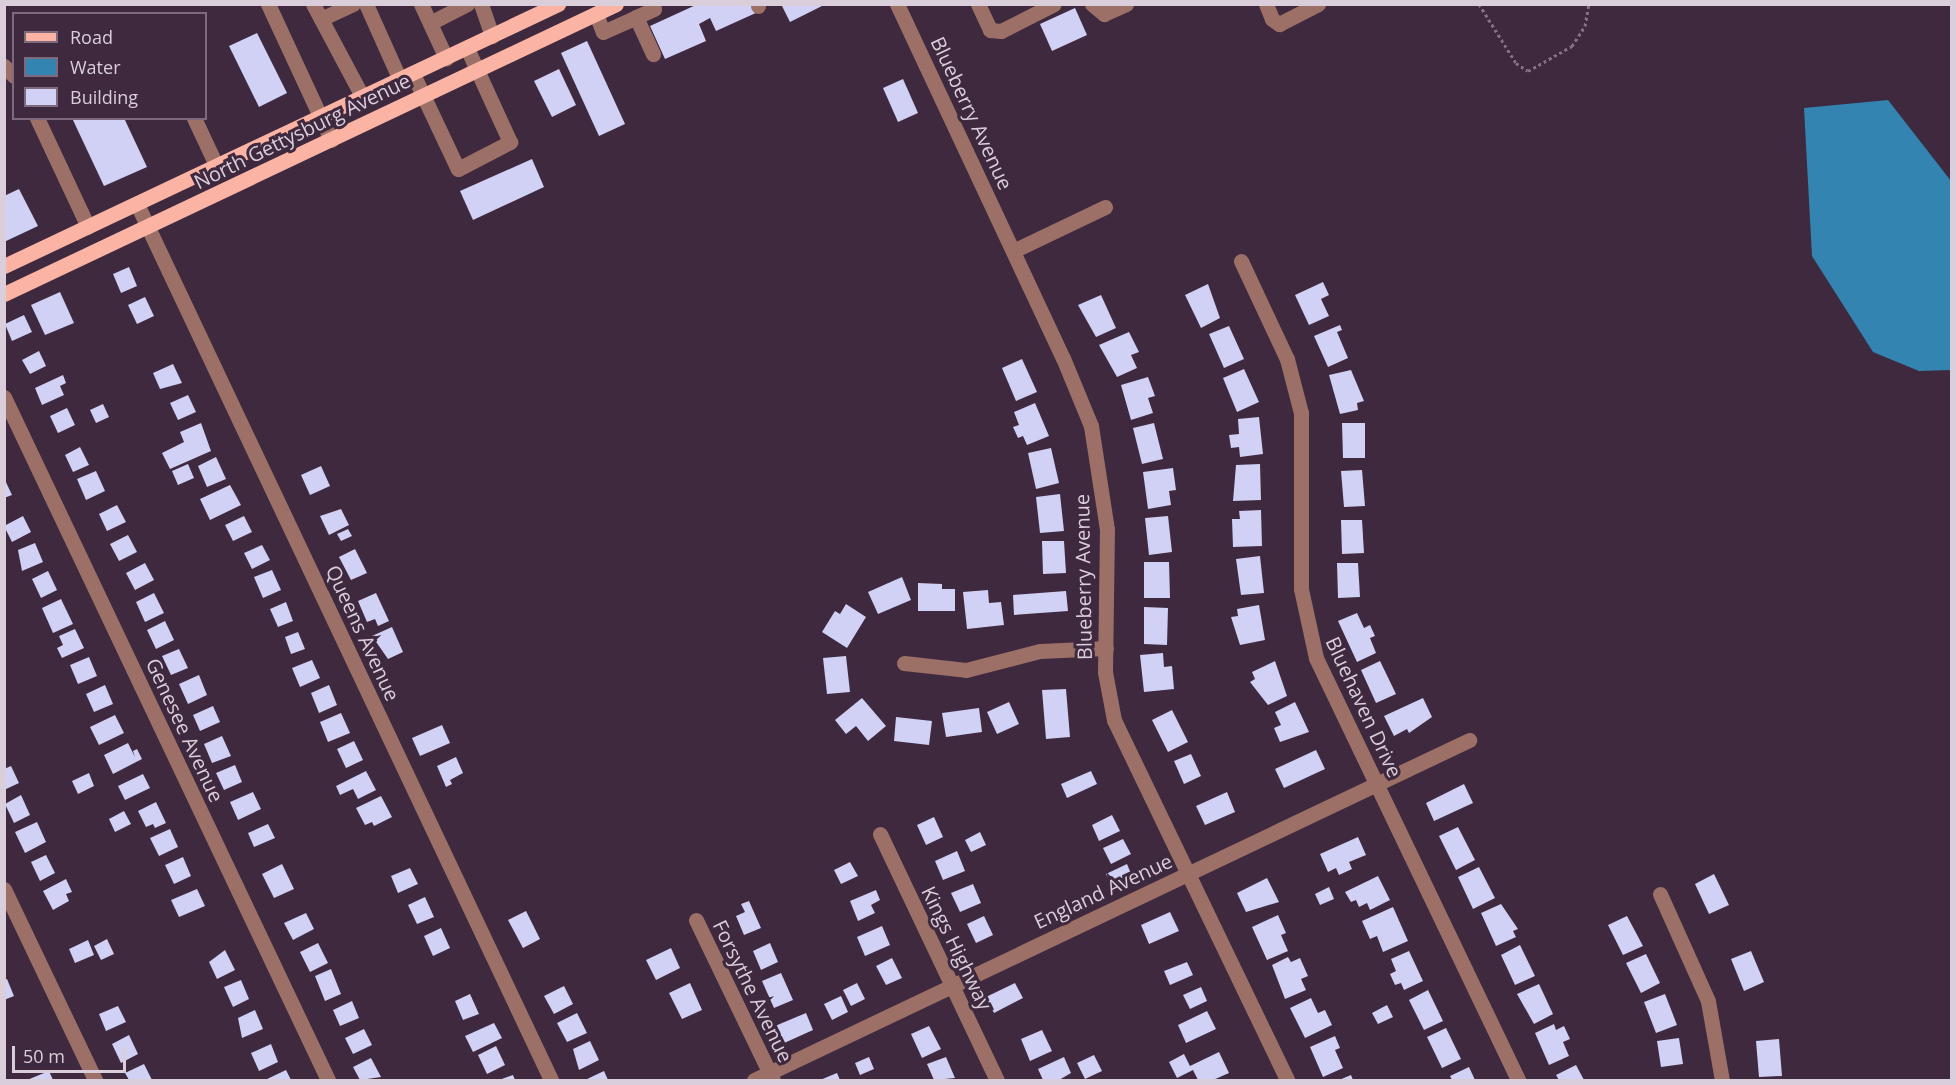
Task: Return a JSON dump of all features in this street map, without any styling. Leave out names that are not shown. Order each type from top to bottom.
[{"type":"main road","name":"North Gettysburg Avenue","points":[[4,266],[558,4]]},
{"type":"main road","name":"North Gettysburg Avenue","points":[[4,294],[616,4]]},
{"type":"main road","points":[[492,36],[502,59]]},
{"type":"main road","points":[[446,58],[456,80]]},
{"type":"street","points":[[268,4],[331,140]]},
{"type":"street","points":[[313,4],[363,98]]},
{"type":"street","points":[[321,19],[353,4]]},
{"type":"street","points":[[366,4],[406,77],[422,96],[458,169],[510,142],[467,48]]},
{"type":"street","points":[[421,4],[446,58]]},
{"type":"street","points":[[430,22],[467,4]]},
{"type":"street","points":[[482,4],[492,36]]},
{"type":"street","points":[[596,14],[603,32],[654,9],[652,4]]},
{"type":"street","points":[[978,4],[990,30],[1001,31],[1054,4]]},
{"type":"street","points":[[1092,4],[1104,14],[1126,4]]},
{"type":"street","points":[[1266,4],[1272,19],[1280,24],[1318,4]]},
{"type":"street","name":"Blueberry Avenue","points":[[900,5],[1080,397],[1098,456],[1107,529],[1107,694],[1114,720],[1287,1080]]},
{"type":"street","points":[[636,17],[653,54]]},
{"type":"street","points":[[38,120],[88,227]]},
{"type":"street","points":[[195,120],[217,167]]},
{"type":"street","name":"Queens Avenue","points":[[137,204],[551,1080]]},
{"type":"street","points":[[1013,251],[1105,207]]},
{"type":"street","name":"Bluehaven Drive","points":[[1241,261],[1287,359],[1301,413],[1301,589],[1306,625],[1316,658],[1518,1080]]},
{"type":"street","name":"Genesee Avenue","points":[[4,397],[328,1080]]},
{"type":"street","points":[[904,663],[966,670],[1040,651],[1106,648]]},
{"type":"street","name":"England Avenue","points":[[754,1080],[771,1077],[952,986],[1469,740]]},
{"type":"street","name":"Kings Highway","points":[[879,834],[997,1080]]},
{"type":"street","points":[[4,889],[95,1080]]},
{"type":"street","points":[[1660,894],[1708,1001],[1722,1080]]},
{"type":"street","name":"Forsythe Avenue","points":[[696,920],[771,1077]]},
{"type":"path","points":[[1479,4],[1516,63],[1528,71],[1572,45],[1585,26],[1589,4]]},
{"type":"water","points":[[1888,100],[1951,181],[1951,370],[1919,371],[1873,352],[1812,256],[1804,108]]},
{"type":"building","points":[[698,4],[754,4],[758,12],[716,31],[710,18],[699,24],[706,41],[665,59],[650,26]]},
{"type":"building","points":[[781,4],[826,4],[790,22]]},
{"type":"building","points":[[1075,8],[1087,35],[1052,51],[1040,24]]},
{"type":"building","points":[[257,33],[287,93],[259,107],[229,46]]},
{"type":"building","points":[[587,41],[625,124],[599,136],[561,53]]},
{"type":"building","points":[[559,69],[576,105],[552,117],[534,81]]},
{"type":"building","points":[[903,79],[918,113],[898,122],[883,88]]},
{"type":"building","points":[[73,120],[125,120],[147,167],[104,186]]},
{"type":"building","points":[[532,159],[544,187],[473,220],[460,191]]},
{"type":"building","points":[[19,189],[38,226],[4,242],[4,196]]},
{"type":"building","points":[[129,267],[137,286],[121,293],[113,274]]},
{"type":"building","points":[[1323,282],[1329,295],[1321,299],[1329,316],[1309,325],[1295,295]]},
{"type":"building","points":[[1208,284],[1220,318],[1201,328],[1185,295]]},
{"type":"building","points":[[60,292],[74,323],[45,335],[31,305]]},
{"type":"building","points":[[1101,295],[1116,328],[1096,337],[1078,305]]},
{"type":"building","points":[[145,297],[154,316],[137,324],[128,305]]},
{"type":"building","points":[[24,315],[32,332],[12,341],[5,324]]},
{"type":"building","points":[[1340,325],[1342,330],[1337,332],[1348,358],[1328,367],[1314,336]]},
{"type":"building","points":[[1229,326],[1244,359],[1224,368],[1209,334]]},
{"type":"building","points":[[1129,332],[1139,352],[1131,355],[1137,368],[1117,377],[1099,345]]},
{"type":"building","points":[[39,351],[46,366],[30,374],[22,360]]},
{"type":"building","points":[[1022,359],[1037,392],[1016,401],[1002,368]]},
{"type":"building","points":[[173,364],[182,383],[160,389],[153,373]]},
{"type":"building","points":[[1244,369],[1259,402],[1237,412],[1223,378]]},
{"type":"building","points":[[1351,370],[1364,401],[1357,403],[1358,410],[1340,414],[1329,375]]},
{"type":"building","points":[[63,375],[66,383],[60,386],[64,395],[42,405],[35,388]]},
{"type":"building","points":[[1148,377],[1155,396],[1148,398],[1153,413],[1131,420],[1121,385]]},
{"type":"building","points":[[188,395],[196,412],[178,420],[170,403]]},
{"type":"building","points":[[1035,403],[1049,436],[1027,445],[1023,436],[1018,438],[1013,427],[1019,425],[1014,412]]},
{"type":"building","points":[[103,404],[109,417],[96,423],[90,410]]},
{"type":"building","points":[[67,408],[75,425],[58,433],[50,416]]},
{"type":"building","points":[[1259,417],[1263,454],[1240,457],[1239,447],[1231,448],[1229,435],[1239,434],[1238,419]]},
{"type":"building","points":[[201,423],[211,451],[170,469],[162,453],[184,442],[180,432]]},
{"type":"building","points":[[1154,423],[1163,459],[1142,464],[1133,428]]},
{"type":"building","points":[[1342,423],[1365,423],[1365,458],[1343,458]]},
{"type":"building","points":[[80,447],[89,465],[73,472],[65,455]]},
{"type":"building","points":[[1051,448],[1059,483],[1036,489],[1028,453]]},
{"type":"building","points":[[216,457],[226,479],[207,487],[198,466]]},
{"type":"building","points":[[188,464],[194,478],[178,485],[172,471]]},
{"type":"building","points":[[1260,464],[1261,500],[1233,501],[1236,465]]},
{"type":"building","points":[[321,466],[330,486],[310,495],[301,475]]},
{"type":"building","points":[[1173,468],[1176,490],[1169,491],[1171,505],[1148,509],[1143,472]]},
{"type":"building","points":[[1362,470],[1365,506],[1344,507],[1341,471]]},
{"type":"building","points":[[96,471],[105,491],[86,500],[77,479]]},
{"type":"building","points":[[4,478],[12,495],[4,498]]},
{"type":"building","points":[[230,485],[241,505],[210,520],[200,499]]},
{"type":"building","points":[[1060,494],[1064,531],[1040,533],[1036,497]]},
{"type":"building","points":[[117,505],[126,522],[107,531],[99,514]]},
{"type":"building","points":[[341,509],[349,525],[329,535],[320,516]]},
{"type":"building","points":[[1261,510],[1262,546],[1233,547],[1232,519],[1240,519],[1239,511]]},
{"type":"building","points":[[23,516],[31,532],[12,542],[4,526]]},
{"type":"building","points":[[244,516],[252,532],[233,541],[225,525]]},
{"type":"building","points":[[1168,516],[1172,552],[1149,555],[1145,518]]},
{"type":"building","points":[[1341,520],[1362,520],[1364,553],[1342,554]]},
{"type":"building","points":[[348,529],[352,536],[341,541],[337,534]]},
{"type":"building","points":[[128,535],[137,552],[119,561],[110,544]]},
{"type":"building","points":[[1042,541],[1064,541],[1066,573],[1043,574]]},
{"type":"building","points":[[35,543],[43,562],[22,571],[18,550]]},
{"type":"building","points":[[262,545],[270,560],[252,569],[244,553]]},
{"type":"building","points":[[355,549],[367,573],[351,580],[339,557]]},
{"type":"building","points":[[1260,556],[1264,593],[1241,595],[1236,559]]},
{"type":"building","points":[[1144,562],[1169,562],[1170,598],[1144,598]]},
{"type":"building","points":[[145,563],[154,580],[135,590],[126,573]]},
{"type":"building","points":[[1337,563],[1358,563],[1360,597],[1338,598]]},
{"type":"building","points":[[272,570],[281,590],[263,598],[254,577]]},
{"type":"building","points":[[48,571],[57,590],[41,598],[32,579]]},
{"type":"building","points":[[902,577],[911,600],[878,614],[868,592]]},
{"type":"building","points":[[918,583],[942,584],[942,589],[955,589],[955,611],[918,611]]},
{"type":"building","points":[[988,590],[989,603],[1001,602],[1004,625],[967,629],[963,592]]},
{"type":"building","points":[[1066,591],[1068,611],[1014,615],[1013,595]]},
{"type":"building","points":[[154,593],[164,613],[145,622],[136,602]]},
{"type":"building","points":[[376,593],[389,621],[378,626],[375,619],[367,622],[358,601]]},
{"type":"building","points":[[61,599],[73,624],[53,633],[42,608]]},
{"type":"building","points":[[286,602],[293,621],[278,627],[270,609]]},
{"type":"building","points":[[846,604],[866,617],[847,648],[822,632],[835,611],[840,614]]},
{"type":"building","points":[[1259,605],[1265,640],[1240,645],[1231,617],[1238,616],[1237,609]]},
{"type":"building","points":[[1144,607],[1168,608],[1167,645],[1144,644]]},
{"type":"building","points":[[1357,613],[1364,628],[1370,625],[1375,636],[1370,638],[1376,653],[1357,662],[1338,621]]},
{"type":"building","points":[[165,621],[174,640],[156,649],[147,630]]},
{"type":"building","points":[[392,627],[403,652],[388,659],[372,636]]},
{"type":"building","points":[[75,629],[84,648],[62,658],[57,648],[63,645],[59,636]]},
{"type":"building","points":[[298,632],[305,649],[291,654],[285,637]]},
{"type":"building","points":[[179,649],[188,668],[171,675],[162,656]]},
{"type":"building","points":[[1163,653],[1164,667],[1172,666],[1174,689],[1144,692],[1140,655]]},
{"type":"building","points":[[846,656],[850,692],[827,694],[823,658]]},
{"type":"building","points":[[89,657],[97,676],[78,684],[70,665]]},
{"type":"building","points":[[312,660],[320,678],[300,687],[292,668]]},
{"type":"building","points":[[1275,661],[1287,696],[1268,705],[1250,682],[1255,679],[1252,672]]},
{"type":"building","points":[[1380,661],[1396,694],[1376,703],[1361,670]]},
{"type":"building","points":[[199,675],[207,695],[188,704],[179,684]]},
{"type":"building","points":[[105,685],[113,704],[94,712],[86,694]]},
{"type":"building","points":[[329,685],[337,705],[319,713],[311,693]]},
{"type":"building","points":[[1066,689],[1070,737],[1046,739],[1042,690]]},
{"type":"building","points":[[862,698],[886,726],[868,741],[856,726],[846,734],[835,720]]},
{"type":"building","points":[[1423,698],[1432,717],[1409,733],[1407,729],[1394,736],[1384,716]]},
{"type":"building","points":[[1009,702],[1019,724],[997,734],[987,712]]},
{"type":"building","points":[[1295,702],[1309,732],[1280,742],[1274,728],[1281,725],[1275,712]]},
{"type":"building","points":[[213,706],[220,722],[200,731],[193,715]]},
{"type":"building","points":[[979,708],[982,732],[946,737],[942,713]]},
{"type":"building","points":[[1172,710],[1188,742],[1168,752],[1152,720]]},
{"type":"building","points":[[341,713],[350,733],[328,742],[320,722]]},
{"type":"building","points":[[115,715],[124,733],[99,745],[90,727]]},
{"type":"building","points":[[896,717],[932,721],[929,745],[894,741]]},
{"type":"building","points":[[442,725],[450,743],[420,756],[412,738]]},
{"type":"building","points":[[222,736],[231,756],[212,763],[204,744]]},
{"type":"building","points":[[354,741],[363,760],[346,768],[337,749]]},
{"type":"building","points":[[128,743],[135,757],[133,751],[137,749],[142,759],[113,774],[104,755]]},
{"type":"building","points":[[1316,750],[1325,769],[1284,788],[1275,769]]},
{"type":"building","points":[[1191,754],[1201,776],[1184,784],[1174,761]]},
{"type":"building","points":[[456,757],[463,773],[450,780],[452,784],[446,787],[437,766]]},
{"type":"building","points":[[235,765],[242,782],[224,790],[216,773]]},
{"type":"building","points":[[11,766],[19,783],[4,790],[4,769]]},
{"type":"building","points":[[366,771],[376,790],[358,799],[353,789],[340,795],[336,786]]},
{"type":"building","points":[[1091,771],[1097,784],[1067,798],[1061,784]]},
{"type":"building","points":[[89,773],[94,786],[78,794],[72,781]]},
{"type":"building","points":[[143,774],[150,788],[125,800],[118,786]]},
{"type":"building","points":[[1464,784],[1473,803],[1434,821],[1426,803]]},
{"type":"building","points":[[253,792],[261,809],[238,820],[230,802]]},
{"type":"building","points":[[1227,792],[1235,812],[1205,825],[1196,806]]},
{"type":"building","points":[[21,795],[30,815],[14,823],[5,804]]},
{"type":"building","points":[[381,796],[392,817],[374,826],[372,822],[365,825],[356,808]]},
{"type":"building","points":[[156,802],[166,823],[155,828],[153,824],[146,827],[138,811]]},
{"type":"building","points":[[124,811],[131,824],[115,832],[109,819]]},
{"type":"building","points":[[1112,815],[1120,831],[1099,841],[1092,825]]},
{"type":"building","points":[[934,817],[943,837],[926,845],[917,825]]},
{"type":"building","points":[[37,822],[46,842],[25,853],[15,832]]},
{"type":"building","points":[[268,824],[275,838],[254,847],[248,833]]},
{"type":"building","points":[[1458,827],[1475,860],[1456,870],[1439,836]]},
{"type":"building","points":[[170,829],[178,847],[159,856],[150,838]]},
{"type":"building","points":[[980,832],[986,845],[971,852],[965,840]]},
{"type":"building","points":[[1358,837],[1366,855],[1349,862],[1352,869],[1339,875],[1336,868],[1328,872],[1320,854]]},
{"type":"building","points":[[1123,839],[1131,854],[1111,864],[1103,848]]},
{"type":"building","points":[[957,851],[965,871],[943,880],[935,861]]},
{"type":"building","points":[[46,855],[55,873],[40,881],[31,862]]},
{"type":"building","points":[[183,857],[191,876],[174,884],[165,865]]},
{"type":"building","points":[[850,862],[858,876],[841,884],[834,870]]},
{"type":"building","points":[[282,864],[294,889],[274,898],[262,874]]},
{"type":"building","points":[[1127,864],[1134,881],[1114,890],[1106,874]]},
{"type":"building","points":[[1479,867],[1495,898],[1473,909],[1458,877]]},
{"type":"building","points":[[410,868],[418,884],[398,893],[391,876]]},
{"type":"building","points":[[1714,874],[1729,905],[1709,914],[1695,884]]},
{"type":"building","points":[[1378,876],[1390,900],[1370,910],[1367,903],[1359,907],[1356,900],[1351,902],[1345,892]]},
{"type":"building","points":[[1267,878],[1279,902],[1246,912],[1237,893]]},
{"type":"building","points":[[66,879],[72,892],[66,894],[69,901],[53,910],[43,891]]},
{"type":"building","points":[[973,884],[981,903],[960,912],[951,893]]},
{"type":"building","points":[[1329,887],[1334,899],[1320,905],[1315,894]]},
{"type":"building","points":[[197,889],[205,906],[179,917],[171,900]]},
{"type":"building","points":[[876,890],[880,900],[871,905],[875,913],[858,921],[850,901]]},
{"type":"building","points":[[425,897],[434,917],[417,924],[408,905]]},
{"type":"building","points":[[749,901],[761,928],[744,935],[736,916],[745,912],[741,904]]},
{"type":"building","points":[[1501,904],[1518,929],[1513,931],[1516,937],[1496,946],[1481,913]]},
{"type":"building","points":[[1393,907],[1408,941],[1383,952],[1377,936],[1370,939],[1362,921]]},
{"type":"building","points":[[526,911],[540,939],[523,948],[508,920]]},
{"type":"building","points":[[1170,912],[1179,931],[1149,944],[1141,925]]},
{"type":"building","points":[[306,913],[314,929],[293,940],[284,923]]},
{"type":"building","points":[[1278,915],[1286,933],[1281,935],[1288,951],[1267,960],[1252,927]]},
{"type":"building","points":[[984,916],[993,935],[976,943],[967,924]]},
{"type":"building","points":[[1627,916],[1643,946],[1623,955],[1608,925]]},
{"type":"building","points":[[882,926],[890,945],[865,956],[857,937]]},
{"type":"building","points":[[441,928],[450,948],[433,956],[424,936]]},
{"type":"building","points":[[107,939],[114,954],[101,960],[94,946]]},
{"type":"building","points":[[88,940],[94,955],[75,963],[69,949]]},
{"type":"building","points":[[318,943],[328,963],[310,972],[300,952]]},
{"type":"building","points":[[770,943],[778,962],[761,970],[753,951]]},
{"type":"building","points":[[1520,945],[1535,976],[1515,985],[1501,955]]},
{"type":"building","points":[[671,948],[680,968],[656,980],[646,960]]},
{"type":"building","points":[[225,950],[235,970],[217,979],[209,962]]},
{"type":"building","points":[[1409,951],[1423,981],[1404,990],[1401,983],[1395,985],[1390,974],[1396,971],[1391,959]]},
{"type":"building","points":[[1751,951],[1764,982],[1744,991],[1731,959]]},
{"type":"building","points":[[1646,954],[1660,983],[1641,993],[1626,963]]},
{"type":"building","points":[[1288,957],[1291,962],[1300,958],[1308,976],[1301,979],[1306,990],[1285,999],[1272,965]]},
{"type":"building","points":[[892,958],[902,978],[886,985],[876,966]]},
{"type":"building","points":[[1187,962],[1193,975],[1170,985],[1164,971]]},
{"type":"building","points":[[331,969],[341,994],[325,1001],[315,976]]},
{"type":"building","points":[[781,973],[793,1000],[774,1008],[762,981]]},
{"type":"building","points":[[7,979],[14,996],[4,1000],[4,980]]},
{"type":"building","points":[[241,980],[249,999],[233,1007],[224,987]]},
{"type":"building","points":[[690,983],[702,1010],[682,1019],[669,993]]},
{"type":"building","points":[[857,983],[865,999],[851,1006],[843,990]]},
{"type":"building","points":[[1015,983],[1023,998],[994,1013],[986,997]]},
{"type":"building","points":[[1539,984],[1553,1014],[1534,1024],[1517,994]]},
{"type":"building","points":[[564,986],[573,1004],[554,1014],[544,996]]},
{"type":"building","points":[[1201,987],[1207,1001],[1190,1009],[1183,995]]},
{"type":"building","points":[[1428,990],[1443,1021],[1424,1030],[1409,1000]]},
{"type":"building","points":[[470,994],[479,1014],[463,1020],[455,1001]]},
{"type":"building","points":[[1665,994],[1677,1025],[1656,1033],[1644,1002]]},
{"type":"building","points":[[841,996],[848,1012],[832,1020],[824,1004]]},
{"type":"building","points":[[1311,998],[1318,1013],[1325,1010],[1332,1025],[1305,1038],[1290,1008]]},
{"type":"building","points":[[352,1001],[359,1018],[340,1026],[333,1010]]},
{"type":"building","points":[[1387,1005],[1393,1017],[1378,1024],[1372,1013]]},
{"type":"building","points":[[118,1006],[126,1022],[106,1031],[99,1014]]},
{"type":"building","points":[[255,1010],[263,1029],[242,1038],[238,1018]]},
{"type":"building","points":[[1207,1011],[1216,1029],[1186,1043],[1178,1025]]},
{"type":"building","points":[[577,1013],[587,1033],[567,1042],[557,1023]]},
{"type":"building","points":[[806,1013],[813,1030],[782,1044],[775,1026]]},
{"type":"building","points":[[494,1023],[502,1038],[473,1052],[465,1036]]},
{"type":"building","points":[[1554,1024],[1556,1030],[1564,1026],[1570,1039],[1563,1042],[1569,1056],[1549,1065],[1535,1033]]},
{"type":"building","points":[[929,1026],[941,1049],[922,1058],[911,1034]]},
{"type":"building","points":[[1446,1028],[1461,1059],[1442,1068],[1427,1037]]},
{"type":"building","points":[[364,1029],[372,1045],[353,1054],[345,1038]]},
{"type":"building","points":[[1042,1030],[1052,1051],[1030,1061],[1021,1039]]},
{"type":"building","points":[[129,1035],[138,1054],[121,1063],[112,1044]]},
{"type":"building","points":[[1335,1036],[1340,1048],[1335,1050],[1343,1068],[1323,1077],[1310,1047]]},
{"type":"building","points":[[1679,1038],[1683,1064],[1661,1067],[1657,1041]]},
{"type":"building","points":[[1779,1039],[1782,1076],[1759,1077],[1756,1041]]},
{"type":"building","points":[[590,1041],[599,1060],[579,1070],[573,1049]]},
{"type":"building","points":[[271,1044],[278,1062],[259,1071],[251,1053]]},
{"type":"building","points":[[496,1046],[505,1065],[487,1074],[478,1055]]},
{"type":"building","points":[[1219,1052],[1229,1073],[1213,1080],[1198,1080],[1193,1070],[1177,1078],[1169,1062],[1184,1054],[1190,1066]]},
{"type":"building","points":[[1094,1055],[1102,1071],[1085,1079],[1077,1063]]},
{"type":"building","points":[[869,1057],[874,1069],[860,1075],[855,1063]]},
{"type":"building","points":[[946,1057],[955,1078],[934,1080],[927,1064]]},
{"type":"building","points":[[1064,1057],[1071,1073],[1059,1080],[1043,1080],[1038,1069]]},
{"type":"building","points":[[371,1058],[381,1077],[360,1080],[353,1067]]},
{"type":"building","points":[[144,1064],[152,1080],[129,1080],[125,1073]]},
{"type":"building","points":[[1576,1065],[1584,1080],[1559,1080],[1556,1075]]},
{"type":"building","points":[[1469,1067],[1475,1080],[1452,1080],[1450,1076]]},
{"type":"building","points":[[286,1070],[291,1080],[265,1080]]},
{"type":"building","points":[[49,1071],[53,1080],[27,1080]]},
{"type":"building","points":[[604,1071],[608,1080],[585,1080]]},
{"type":"building","points":[[837,1073],[840,1080],[820,1080]]},
{"type":"building","points":[[513,1075],[515,1080],[499,1080]]},
{"type":"building","points":[[1351,1075],[1353,1080],[1339,1080]]}]
